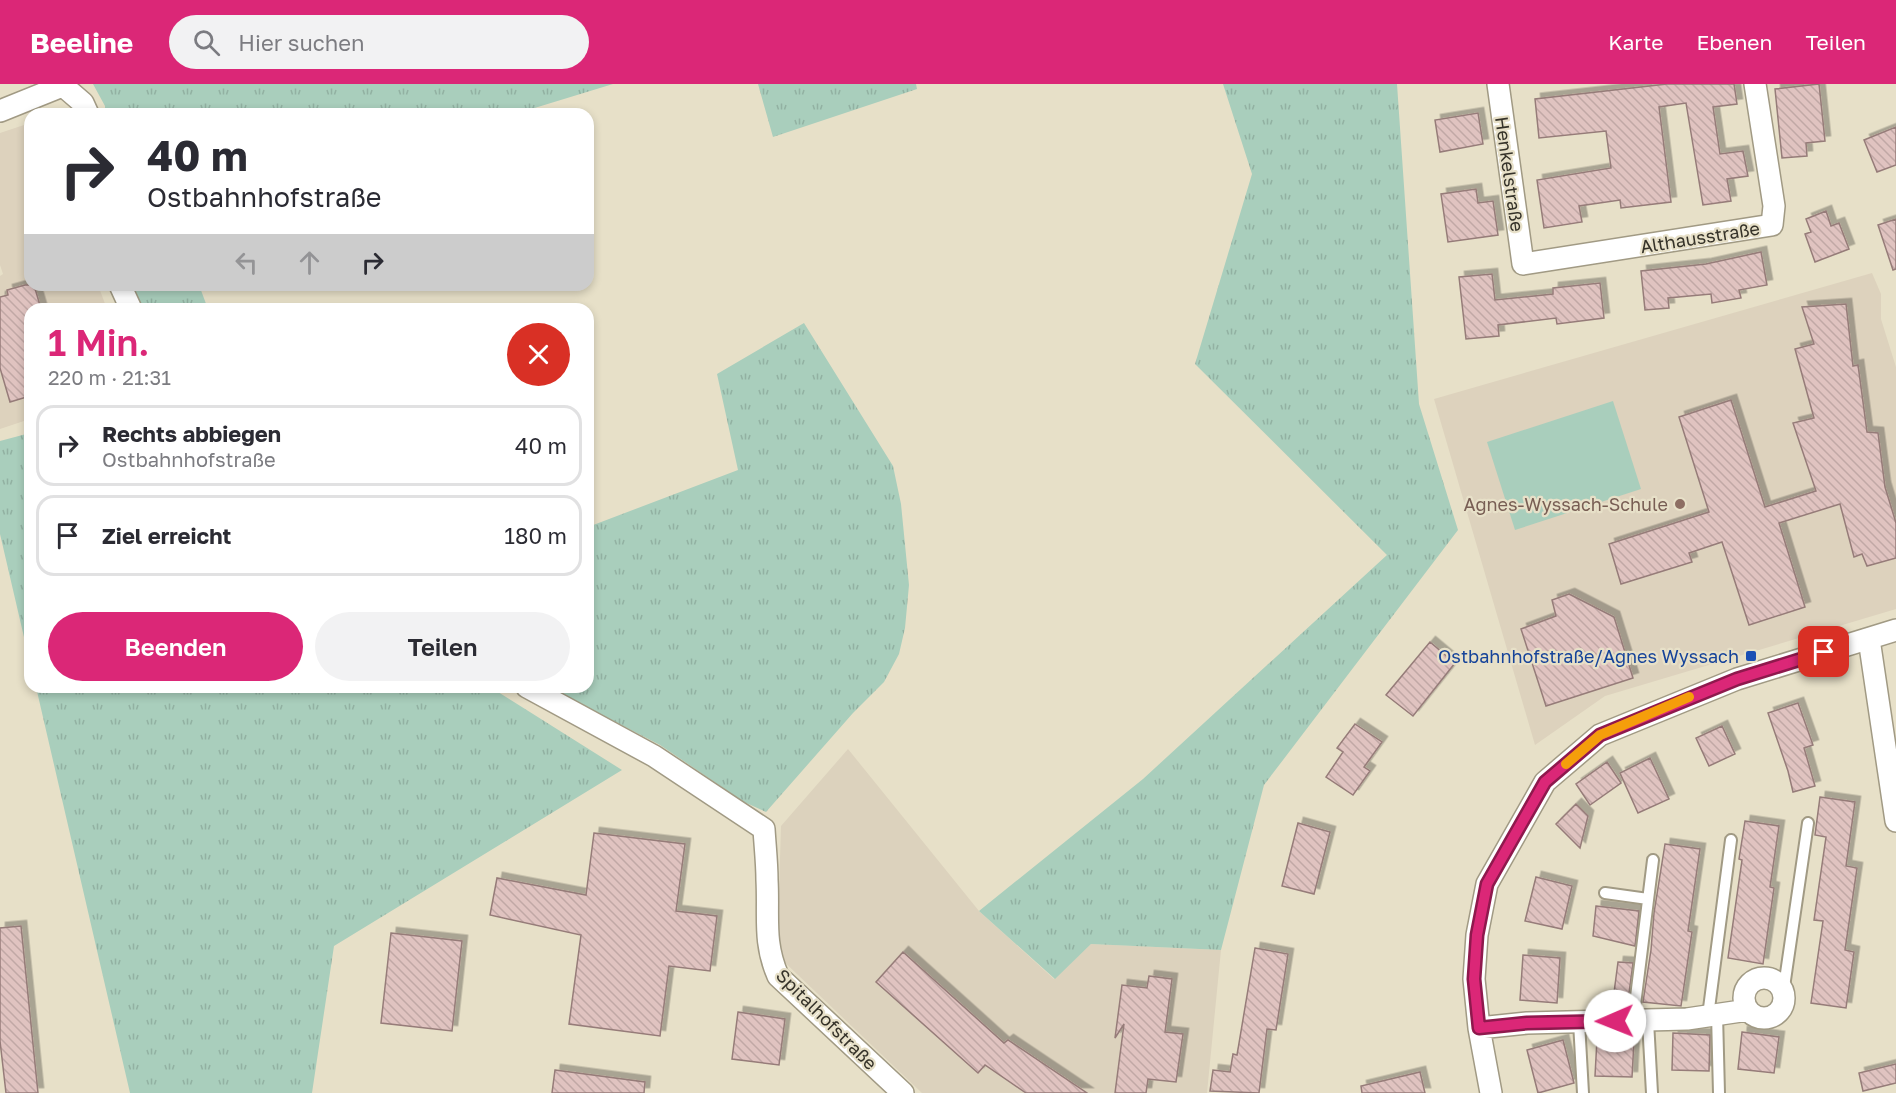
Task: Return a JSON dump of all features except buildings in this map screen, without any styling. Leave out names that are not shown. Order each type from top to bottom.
[{"type":"street","name":"Henkelstraße","points":[[1498,84],[1523,264]]},
{"type":"street","name":"Althausstraße","points":[[1523,264],[1772,225],[1774,206],[1755,84]]},
{"type":"street","points":[[0,111],[61,85],[83,103],[85,108]]},
{"type":"street","points":[[1491,1093],[1479,1028],[1474,979],[1477,935],[1487,884],[1545,782],[1600,735],[1737,679],[1896,630]]},
{"type":"street","points":[[1869,639],[1896,821]]},
{"type":"street","name":"Spitalhofstraße","points":[[538,693],[654,756],[764,829],[767,939],[770,958],[778,976],[903,1093]]},
{"type":"street","points":[[1760,978],[1773,980],[1779,984],[1784,995],[1781,1009],[1771,1017],[1759,1017],[1748,1010],[1744,997],[1754,981],[1760,978]]},
{"type":"street","points":[[1479,1028],[1527,1023],[1640,1021],[1748,1010]]},
{"type":"lane","points":[[1784,995],[1808,823]]},
{"type":"lane","points":[[1719,1093],[1713,1015],[1731,840]]},
{"type":"lane","points":[[1652,1093],[1640,1021],[1648,899],[1653,860]]},
{"type":"lane","points":[[1605,893],[1648,899]]},
{"type":"lane","points":[[1578,1022],[1583,1093]]},
{"type":"shaded area","points":[[24,125],[24,291],[100,291],[105,303],[24,303],[24,421],[0,429],[0,276],[3,274],[0,265],[0,133]]},
{"type":"shaded area","name":"Agnes-Wyssach-Schule","points":[[1872,273],[1881,294],[1881,319],[1896,367],[1896,609],[1605,696],[1535,745],[1434,399]]},
{"type":"shaded area","points":[[848,749],[979,911],[1054,979],[1091,944],[1221,950],[1207,1093],[922,1093],[777,955],[781,826]]},
{"type":"green space","points":[[93,84],[613,84],[535,108],[105,108]]},
{"type":"green space","points":[[758,84],[916,84],[917,89],[773,137]]},
{"type":"green space","points":[[1223,84],[1397,84],[1419,404],[1458,530],[1264,785],[1221,950],[1091,944],[1055,979],[979,911],[1143,779],[1387,555],[1195,364],[1252,174]]},
{"type":"green space","points":[[134,291],[201,291],[206,303],[139,303]]},
{"type":"green space","points":[[804,323],[893,466],[901,504],[909,585],[905,628],[899,654],[884,682],[853,713],[766,812],[744,802],[660,745],[560,693],[594,693],[594,525],[738,470],[717,374]]},
{"type":"green space","points":[[1613,401],[1641,489],[1515,530],[1487,442]]},
{"type":"green space","points":[[24,435],[24,637],[0,534],[0,441]]},
{"type":"green space","points":[[37,693],[500,693],[622,770],[334,946],[312,1093],[130,1093]]},
{"type":"slow traffic","points":[[1566,764],[1600,735],[1689,697]]},
{"type":"place","name":"Agnes-Wyssach-Schule","points":[[1680,504]]},
{"type":"place","name":"Ostbahnhofstraße/Agnes Wyssach","points":[[1751,656]]},
{"type":"route","points":[[1615,1021],[1527,1023],[1479,1028],[1474,979],[1477,935],[1487,884],[1498,863],[1545,782],[1600,735],[1737,679],[1824,652]]}]
